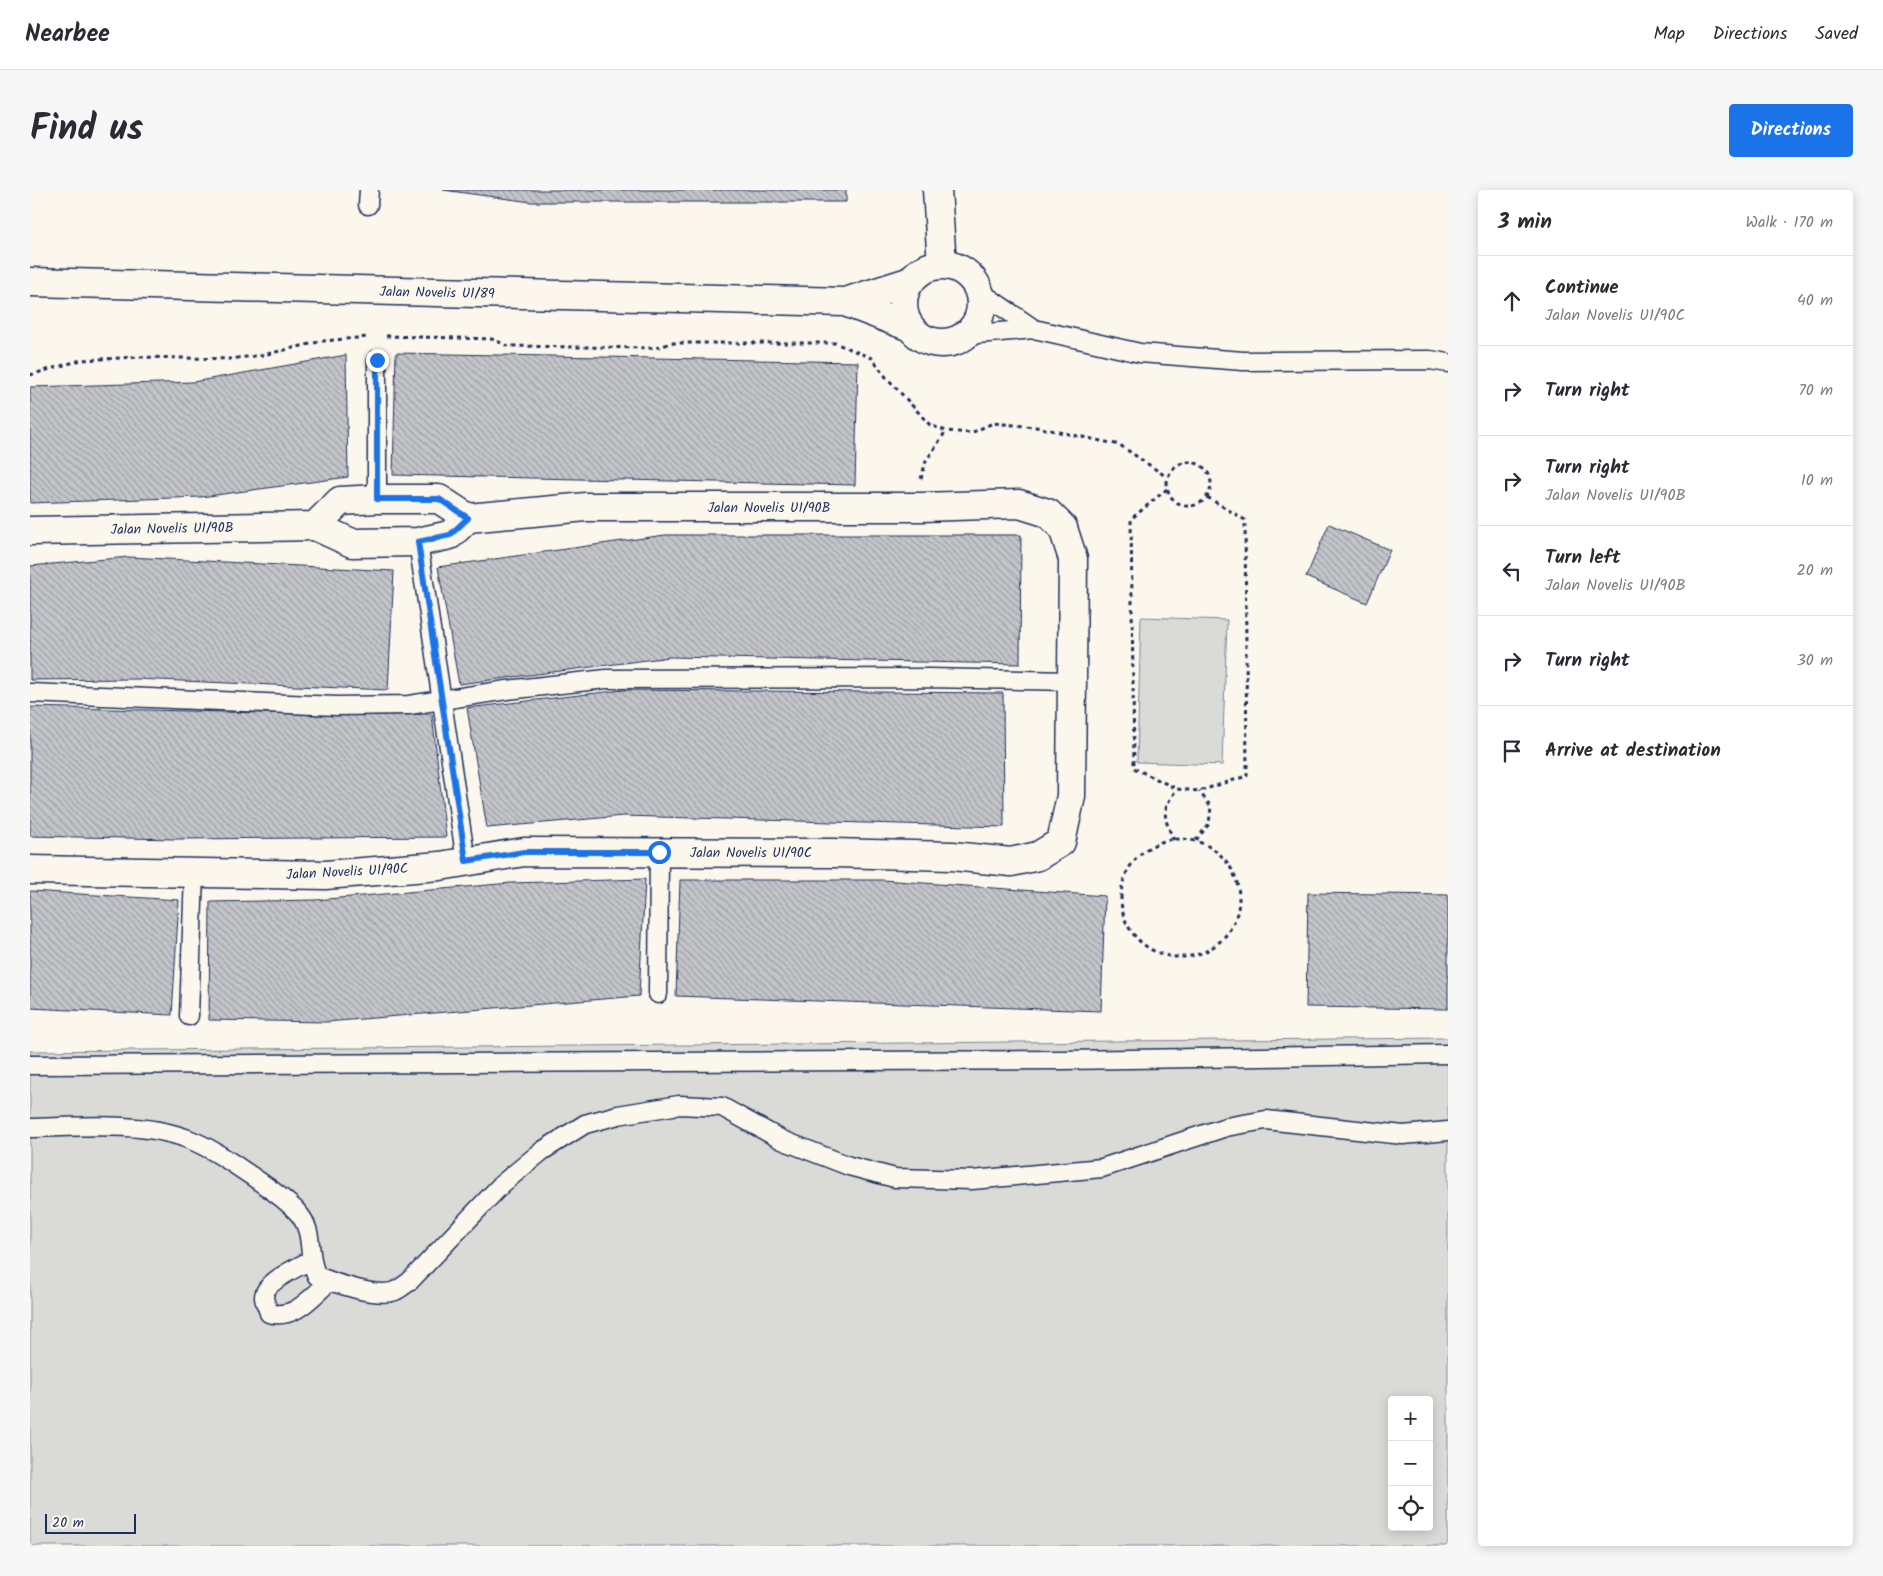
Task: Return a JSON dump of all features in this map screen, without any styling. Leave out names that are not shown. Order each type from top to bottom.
[{"type":"street","points":[[937,190],[942,265]]},
{"type":"street","points":[[942,265],[954,267],[965,272],[974,280],[979,291],[980,315],[975,327],[955,342],[943,344],[930,342],[919,336],[910,327],[905,316],[903,303],[905,292],[911,281],[919,273],[930,267],[942,265]]},
{"type":"street","name":"Jalan Novelis U1/89","points":[[30,282],[845,302],[911,281]]},
{"type":"street","name":"Jalan Novelis U1/89","points":[[845,302],[910,327]]},
{"type":"street","points":[[315,526],[340,501],[377,499],[439,499],[468,518]]},
{"type":"street","name":"Jalan Novelis U1/90B","points":[[30,531],[315,526],[352,543],[418,542],[450,535],[468,518],[586,507],[921,508],[1019,504],[1048,513],[1063,528]]},
{"type":"street","name":"Jalan Novelis U1/90C","points":[[30,870],[325,875],[440,866],[524,852],[833,853],[952,856],[1010,862],[1038,856],[1060,842],[1071,796],[1073,559],[1063,528]]},
{"type":"lane","points":[[979,291],[1034,329]]},
{"type":"lane","points":[[966,335],[1034,329],[1140,353],[1243,361],[1430,360],[1448,363]]},
{"type":"lane","points":[[377,360],[377,499]]},
{"type":"lane","points":[[418,542],[466,861]]},
{"type":"lane","points":[[30,693],[337,706],[409,704],[606,679],[929,678],[1072,681]]},
{"type":"lane","points":[[658,994],[659,852]]},
{"type":"lane","points":[[189,1016],[194,873]]},
{"type":"lane","points":[[30,1066],[1064,1060],[1448,1054]]},
{"type":"lane","points":[[30,1128],[102,1127],[155,1130],[196,1142],[212,1150],[266,1186],[301,1216],[311,1235],[311,1260],[317,1276],[352,1288],[394,1291],[409,1282],[502,1184],[542,1151],[585,1124],[618,1115],[679,1105],[722,1107],[782,1140],[849,1166],[895,1178],[972,1180],[1102,1168],[1226,1127],[1266,1120],[1402,1135],[1448,1131]]},
{"type":"lane","points":[[311,1260],[276,1280],[266,1291],[264,1297],[269,1313],[280,1316],[294,1313],[330,1281]]},
{"type":"path","points":[[30,374],[82,360],[140,357],[230,359],[263,355],[323,341],[376,336],[492,339],[508,346],[655,348],[672,343],[835,343],[872,358],[930,425],[946,431],[971,433],[993,423],[1036,427],[1120,445],[1167,476]]},
{"type":"path","points":[[921,508],[921,481],[926,461],[946,431]]},
{"type":"path","points":[[1187,462],[1199,464],[1208,473],[1211,485],[1207,497],[1197,505],[1184,506],[1173,500],[1167,489],[1167,476],[1175,466],[1187,462]]},
{"type":"path","points":[[1167,489],[1131,519],[1134,768],[1177,789],[1199,791],[1247,776],[1245,520],[1207,497]]},
{"type":"path","points":[[1174,840],[1167,824],[1164,810],[1177,789]]},
{"type":"path","points":[[1196,840],[1208,824],[1211,807],[1199,791]]},
{"type":"path","points":[[1165,840],[1174,840],[1196,840],[1223,855],[1239,882],[1239,914],[1223,941],[1196,956],[1165,956],[1138,941],[1122,914],[1122,883],[1138,856],[1165,840]]},
{"type":"shaded area","points":[[1141,617],[1227,620],[1222,765],[1137,762]]},
{"type":"shaded area","points":[[1448,1038],[1448,1546],[30,1546],[30,1051]]},
{"type":"building","points":[[443,190],[846,190],[846,202],[531,202]]},
{"type":"building","points":[[396,353],[858,362],[855,485],[393,475]]},
{"type":"building","points":[[346,355],[348,477],[201,497],[30,503],[30,387],[193,382]]},
{"type":"building","points":[[1329,524],[1390,550],[1367,603],[1306,577]]},
{"type":"building","points":[[665,535],[1021,535],[1020,664],[670,657],[459,684],[438,567]]},
{"type":"building","points":[[129,557],[394,571],[388,690],[136,679],[30,680],[30,566]]},
{"type":"building","points":[[623,690],[1003,693],[1004,827],[623,816],[487,828],[467,708]]},
{"type":"building","points":[[30,707],[342,715],[432,714],[446,837],[175,839],[30,836]]},
{"type":"building","points":[[645,879],[639,996],[326,1022],[209,1020],[210,902],[316,900],[511,883]]},
{"type":"building","points":[[680,880],[882,880],[1105,896],[1101,1011],[676,996]]},
{"type":"building","points":[[30,891],[179,900],[172,1015],[30,1008]]},
{"type":"building","points":[[1308,893],[1448,895],[1448,1009],[1306,1007]]},
{"type":"route","points":[[377,360],[377,499],[439,499],[468,518],[450,535],[418,542],[466,861],[524,852],[659,852]]}]
